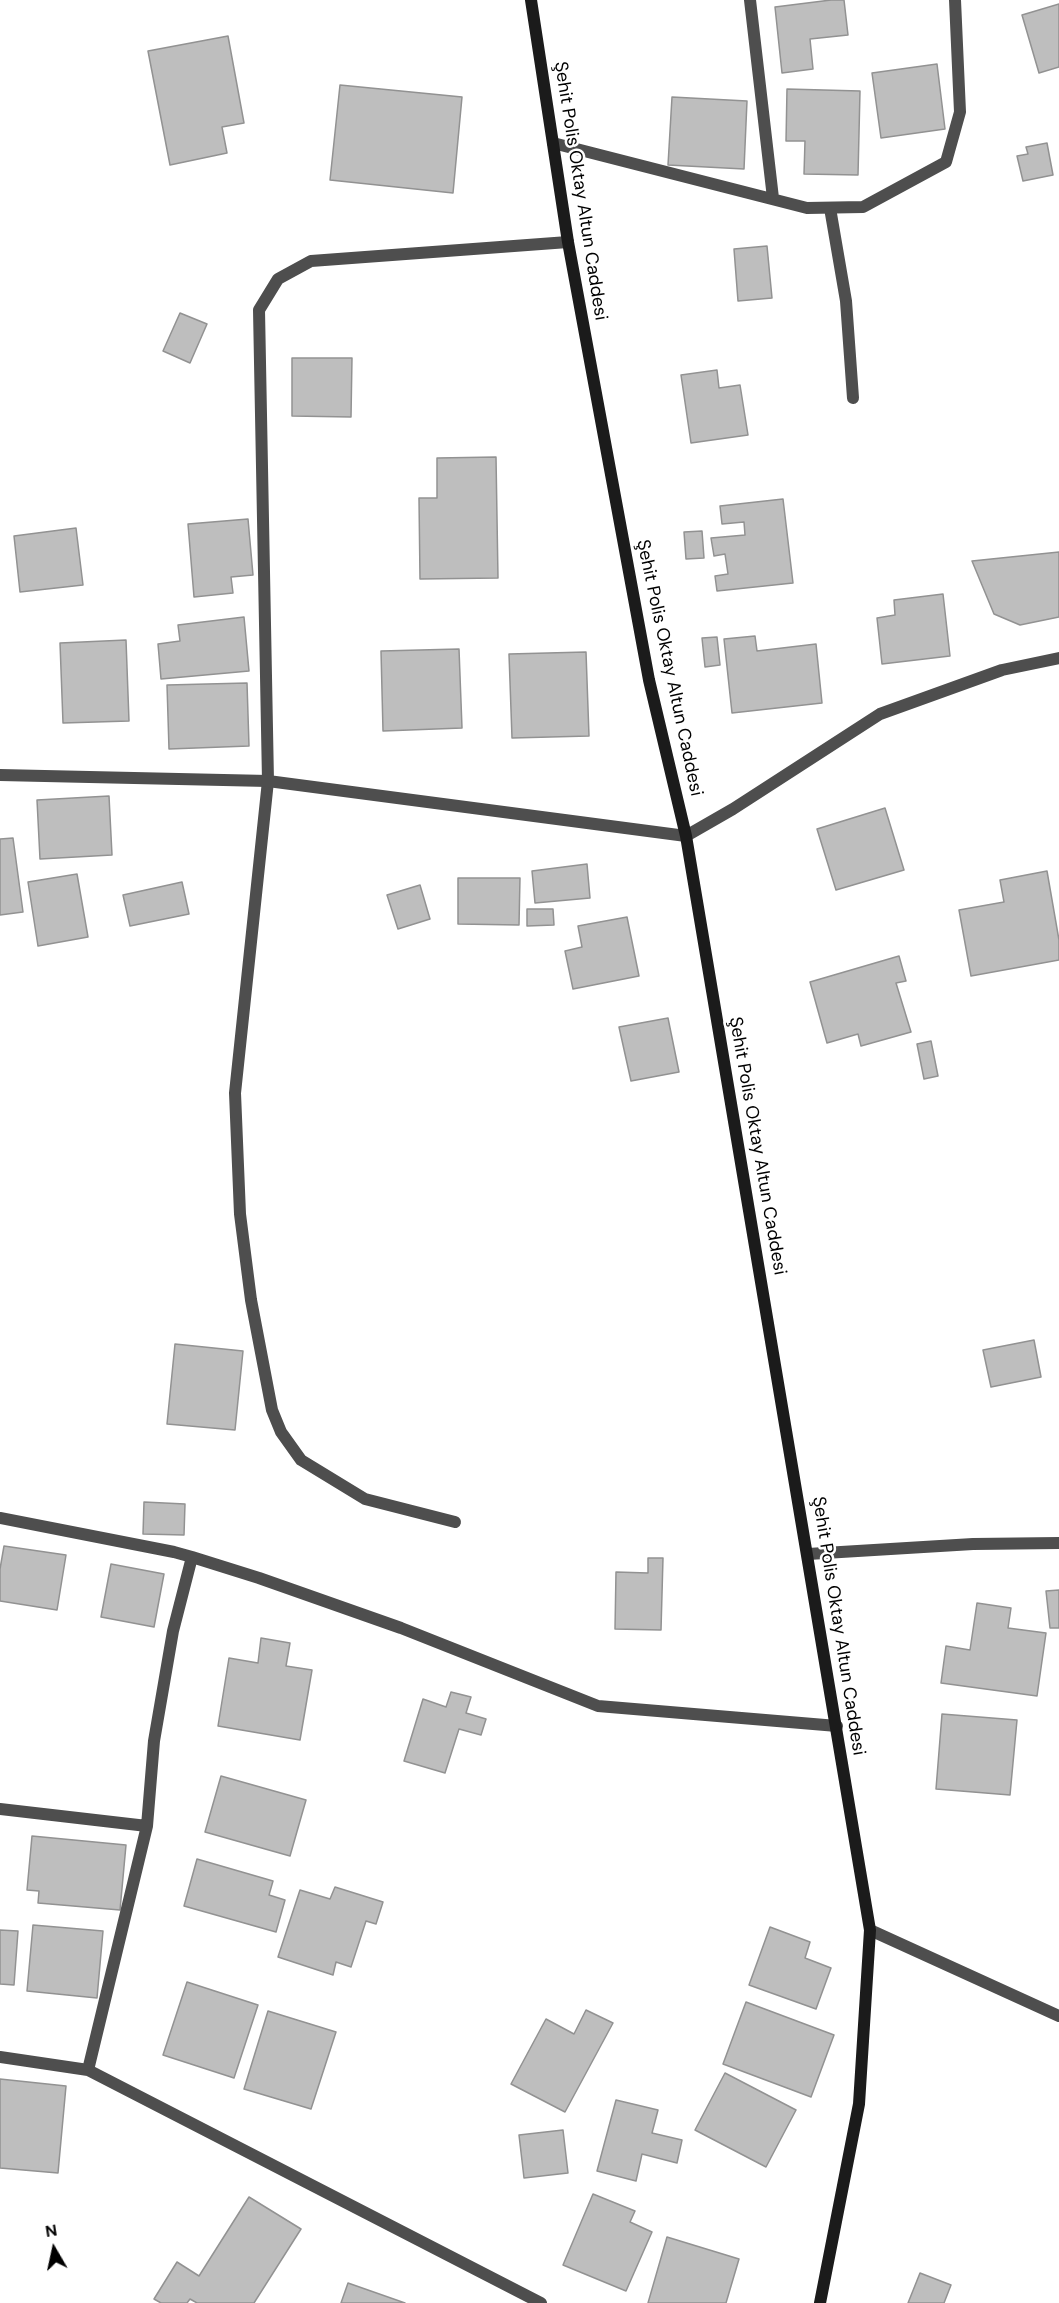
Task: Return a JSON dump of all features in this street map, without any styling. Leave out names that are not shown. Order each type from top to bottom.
[{"type":"street","name":"Şehit Polis Oktay Altun Caddesi","points":[[531,0],[568,242],[649,680],[686,836],[870,1930],[859,2104],[820,2303]]},
{"type":"street","points":[[750,0],[773,198]]},
{"type":"street","points":[[553,143],[807,208],[863,207],[945,162],[960,111],[955,0]]},
{"type":"street","points":[[830,208],[846,301],[854,398]]},
{"type":"street","points":[[455,1522],[365,1499],[301,1460],[281,1432],[272,1410],[251,1300],[240,1214],[235,1092],[268,781],[259,310],[278,279],[311,261],[568,242]]},
{"type":"street","points":[[0,775],[268,781],[686,836],[733,809],[880,714],[1002,670],[1059,658]]},
{"type":"street","points":[[0,1518],[163,1549],[259,1578],[402,1628],[598,1706],[837,1726]]},
{"type":"street","points":[[808,1554],[973,1544],[1059,1543]]},
{"type":"street","points":[[88,2070],[147,1826],[154,1741],[173,1631],[192,1557]]},
{"type":"street","points":[[0,1809],[147,1826]]},
{"type":"street","points":[[870,1930],[1059,2016]]},
{"type":"street","points":[[0,2057],[88,2070],[541,2303]]},
{"type":"building","points":[[844,0],[848,35],[810,39],[813,69],[782,73],[775,7]]},
{"type":"building","points":[[1059,4],[1059,67],[1039,73],[1022,15]]},
{"type":"building","points":[[228,36],[244,123],[222,127],[227,153],[170,165],[148,51]]},
{"type":"building","points":[[937,64],[945,129],[881,138],[872,73]]},
{"type":"building","points":[[340,85],[462,97],[453,193],[330,180]]},
{"type":"building","points":[[787,89],[860,91],[858,175],[804,174],[805,141],[786,141]]},
{"type":"building","points":[[672,97],[747,101],[744,169],[668,165]]},
{"type":"building","points":[[1047,143],[1053,175],[1023,181],[1017,156],[1028,154],[1026,147]]},
{"type":"building","points":[[767,246],[772,298],[738,301],[734,249]]},
{"type":"building","points":[[180,313],[207,324],[190,363],[163,351]]},
{"type":"building","points":[[292,358],[352,358],[351,417],[292,416]]},
{"type":"building","points":[[717,370],[719,388],[740,385],[748,435],[691,443],[681,375]]},
{"type":"building","points":[[496,457],[498,578],[420,579],[419,498],[437,498],[437,458]]},
{"type":"building","points":[[783,499],[793,583],[717,591],[715,576],[728,574],[725,554],[714,556],[711,538],[745,535],[744,522],[722,524],[720,506]]},
{"type":"building","points":[[248,519],[253,575],[231,577],[233,593],[194,597],[188,524]]},
{"type":"building","points":[[76,528],[83,585],[20,592],[14,536]]},
{"type":"building","points":[[702,531],[704,558],[686,559],[684,532]]},
{"type":"building","points":[[1059,552],[1059,617],[1020,625],[994,614],[972,561]]},
{"type":"building","points":[[943,594],[950,656],[882,664],[877,618],[895,615],[894,600]]},
{"type":"building","points":[[244,617],[249,671],[161,679],[158,644],[180,641],[178,625]]},
{"type":"building","points":[[755,636],[757,651],[816,644],[822,703],[732,713],[724,639]]},
{"type":"building","points":[[717,637],[720,665],[705,667],[702,638]]},
{"type":"building","points":[[126,640],[129,721],[63,723],[60,643]]},
{"type":"building","points":[[459,649],[462,728],[383,731],[381,651]]},
{"type":"building","points":[[586,652],[589,736],[512,738],[509,654]]},
{"type":"building","points":[[247,683],[249,746],[169,749],[167,685]]},
{"type":"building","points":[[109,796],[112,855],[40,859],[37,800]]},
{"type":"building","points":[[885,808],[904,870],[836,890],[817,829]]},
{"type":"building","points":[[13,838],[23,912],[0,915],[0,839]]},
{"type":"building","points":[[587,864],[590,898],[535,903],[532,871]]},
{"type":"building","points":[[1047,871],[1059,940],[1059,960],[971,976],[959,910],[1004,902],[1000,880]]},
{"type":"building","points":[[77,874],[88,937],[38,946],[28,882]]},
{"type":"building","points":[[458,878],[520,878],[519,925],[458,924]]},
{"type":"building","points":[[182,882],[189,914],[130,926],[123,895]]},
{"type":"building","points":[[420,885],[430,919],[398,929],[387,895]]},
{"type":"building","points":[[527,909],[553,909],[554,925],[527,926]]},
{"type":"building","points":[[627,917],[639,976],[573,989],[565,951],[582,947],[578,926]]},
{"type":"building","points":[[899,956],[906,981],[896,983],[911,1032],[861,1046],[858,1034],[827,1043],[810,982]]},
{"type":"building","points":[[668,1018],[679,1072],[631,1081],[619,1027]]},
{"type":"building","points":[[931,1041],[938,1076],[924,1079],[917,1044]]},
{"type":"building","points":[[1034,1340],[1041,1377],[991,1387],[983,1350]]},
{"type":"building","points":[[175,1344],[243,1351],[235,1430],[167,1424]]},
{"type":"building","points":[[144,1502],[185,1504],[184,1535],[143,1534]]},
{"type":"building","points":[[4,1546],[66,1555],[57,1610],[0,1601],[0,1569]]},
{"type":"building","points":[[648,1558],[663,1558],[661,1630],[615,1629],[616,1572],[648,1573]]},
{"type":"building","points":[[111,1564],[164,1574],[154,1627],[101,1617]]},
{"type":"building","points":[[1059,1590],[1059,1628],[1050,1628],[1046,1591]]},
{"type":"building","points":[[977,1603],[1011,1608],[1008,1628],[1046,1633],[1037,1696],[941,1683],[946,1646],[970,1650]]},
{"type":"building","points":[[261,1638],[290,1643],[286,1666],[312,1670],[300,1740],[218,1726],[229,1658],[258,1663]]},
{"type":"building","points":[[451,1692],[471,1697],[466,1713],[486,1719],[481,1735],[459,1729],[445,1773],[404,1761],[423,1699],[446,1707]]},
{"type":"building","points":[[942,1714],[1017,1720],[1010,1795],[936,1789]]},
{"type":"building","points":[[221,1776],[306,1800],[290,1856],[205,1832]]},
{"type":"building","points":[[32,1836],[126,1845],[120,1910],[38,1903],[39,1891],[27,1890]]},
{"type":"building","points":[[197,1859],[273,1881],[269,1895],[285,1900],[276,1932],[184,1906]]},
{"type":"building","points":[[335,1887],[383,1902],[376,1924],[366,1921],[351,1967],[336,1962],[333,1975],[278,1957],[300,1890],[330,1899]]},
{"type":"building","points":[[33,1925],[103,1931],[97,1998],[27,1991]]},
{"type":"building","points":[[770,1927],[810,1942],[805,1958],[831,1968],[816,2009],[749,1985]]},
{"type":"building","points":[[0,1930],[18,1931],[14,1985],[0,1984]]},
{"type":"building","points":[[187,1982],[258,2005],[234,2078],[163,2055]]},
{"type":"building","points":[[746,2002],[834,2035],[811,2097],[723,2064]]},
{"type":"building","points":[[586,2010],[613,2023],[565,2112],[511,2084],[546,2019],[574,2034]]},
{"type":"building","points":[[268,2011],[336,2032],[311,2109],[244,2089]]},
{"type":"building","points":[[725,2073],[796,2110],[766,2167],[695,2130]]},
{"type":"building","points":[[0,2079],[66,2086],[58,2173],[0,2168]]},
{"type":"building","points":[[616,2100],[658,2110],[652,2133],[682,2140],[677,2163],[642,2154],[636,2181],[597,2171]]},
{"type":"building","points":[[563,2130],[568,2173],[524,2178],[519,2135]]},
{"type":"building","points":[[593,2194],[635,2211],[630,2222],[652,2232],[626,2291],[563,2265]]},
{"type":"building","points":[[249,2197],[301,2229],[254,2303],[197,2303],[190,2299],[187,2303],[161,2303],[154,2299],[177,2262],[199,2276]]},
{"type":"building","points":[[667,2237],[739,2259],[726,2303],[648,2303]]},
{"type":"building","points":[[920,2273],[951,2285],[944,2303],[908,2303]]},
{"type":"building","points":[[348,2283],[405,2303],[341,2303]]}]
